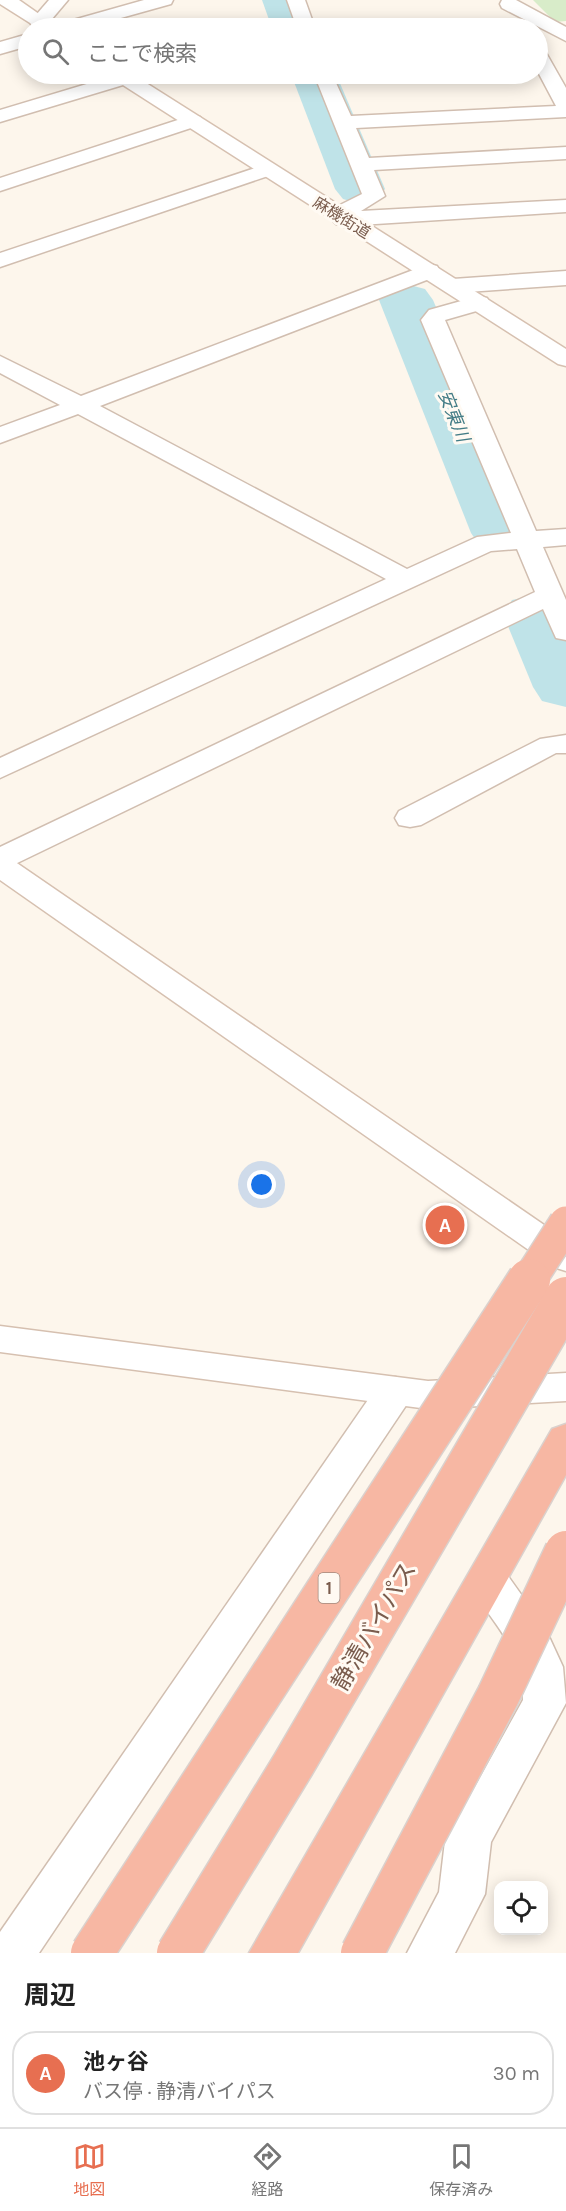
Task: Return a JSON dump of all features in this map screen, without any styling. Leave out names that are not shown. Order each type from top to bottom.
[{"type":"highway","name":"1","points":[[92,1953],[566,1223]]},
{"type":"highway","points":[[162,1953],[282,1760],[566,1280]]},
{"type":"highway","name":"静清バイパス","points":[[178,1953],[293,1765],[566,1298]]},
{"type":"highway","points":[[273,1953],[566,1439]]},
{"type":"highway","points":[[284,1953],[566,1460]]},
{"type":"highway","points":[[362,1953],[498,1696],[566,1552]]},
{"type":"street","points":[[6,0],[34,18]]},
{"type":"street","points":[[49,18],[59,0]]},
{"type":"street","points":[[101,18],[164,0]]},
{"type":"street","points":[[296,0],[302,18]]},
{"type":"street","points":[[508,2],[517,18]]},
{"type":"street","points":[[508,2],[536,18]]},
{"type":"street","points":[[548,25],[566,35]]},
{"type":"street","points":[[0,48],[18,42]]},
{"type":"street","points":[[342,123],[566,108],[548,75]]},
{"type":"street","points":[[0,116],[98,84]]},
{"type":"street","name":"麻機街道","points":[[135,84],[566,359]]},
{"type":"street","points":[[327,84],[374,196],[341,217]]},
{"type":"street","points":[[0,185],[193,121]]},
{"type":"street","points":[[360,165],[566,153]]},
{"type":"street","points":[[0,260],[267,170]]},
{"type":"street","points":[[341,217],[566,206]]},
{"type":"street","points":[[0,436],[429,271]]},
{"type":"street","points":[[453,286],[566,278]]},
{"type":"street","points":[[479,303],[437,315],[433,320],[566,632]]},
{"type":"street","points":[[0,363],[407,580]]},
{"type":"street","points":[[0,769],[486,543],[566,537]]},
{"type":"street","points":[[0,859],[550,595]]},
{"type":"street","points":[[410,818],[550,745],[566,744]]},
{"type":"street","points":[[0,866],[566,1258]]},
{"type":"street","points":[[0,1339],[428,1395],[566,1387]]},
{"type":"street","points":[[12,1953],[395,1391]]},
{"type":"street","points":[[431,1953],[462,1894],[468,1841],[545,1701],[546,1678],[540,1654],[493,1587]]},
{"type":"green space","points":[[533,0],[566,0],[566,21],[555,22]]},
{"type":"waterway","name":"安東川","points":[[283,0],[290,18]]},
{"type":"waterway","name":"安東川","points":[[317,84],[360,189]]},
{"type":"waterway","name":"安東川","points":[[406,300],[502,533]]},
{"type":"waterway","name":"安東川","points":[[535,614],[566,687]]},
{"type":"place","name":"池ヶ谷","points":[[445,1225]]}]
